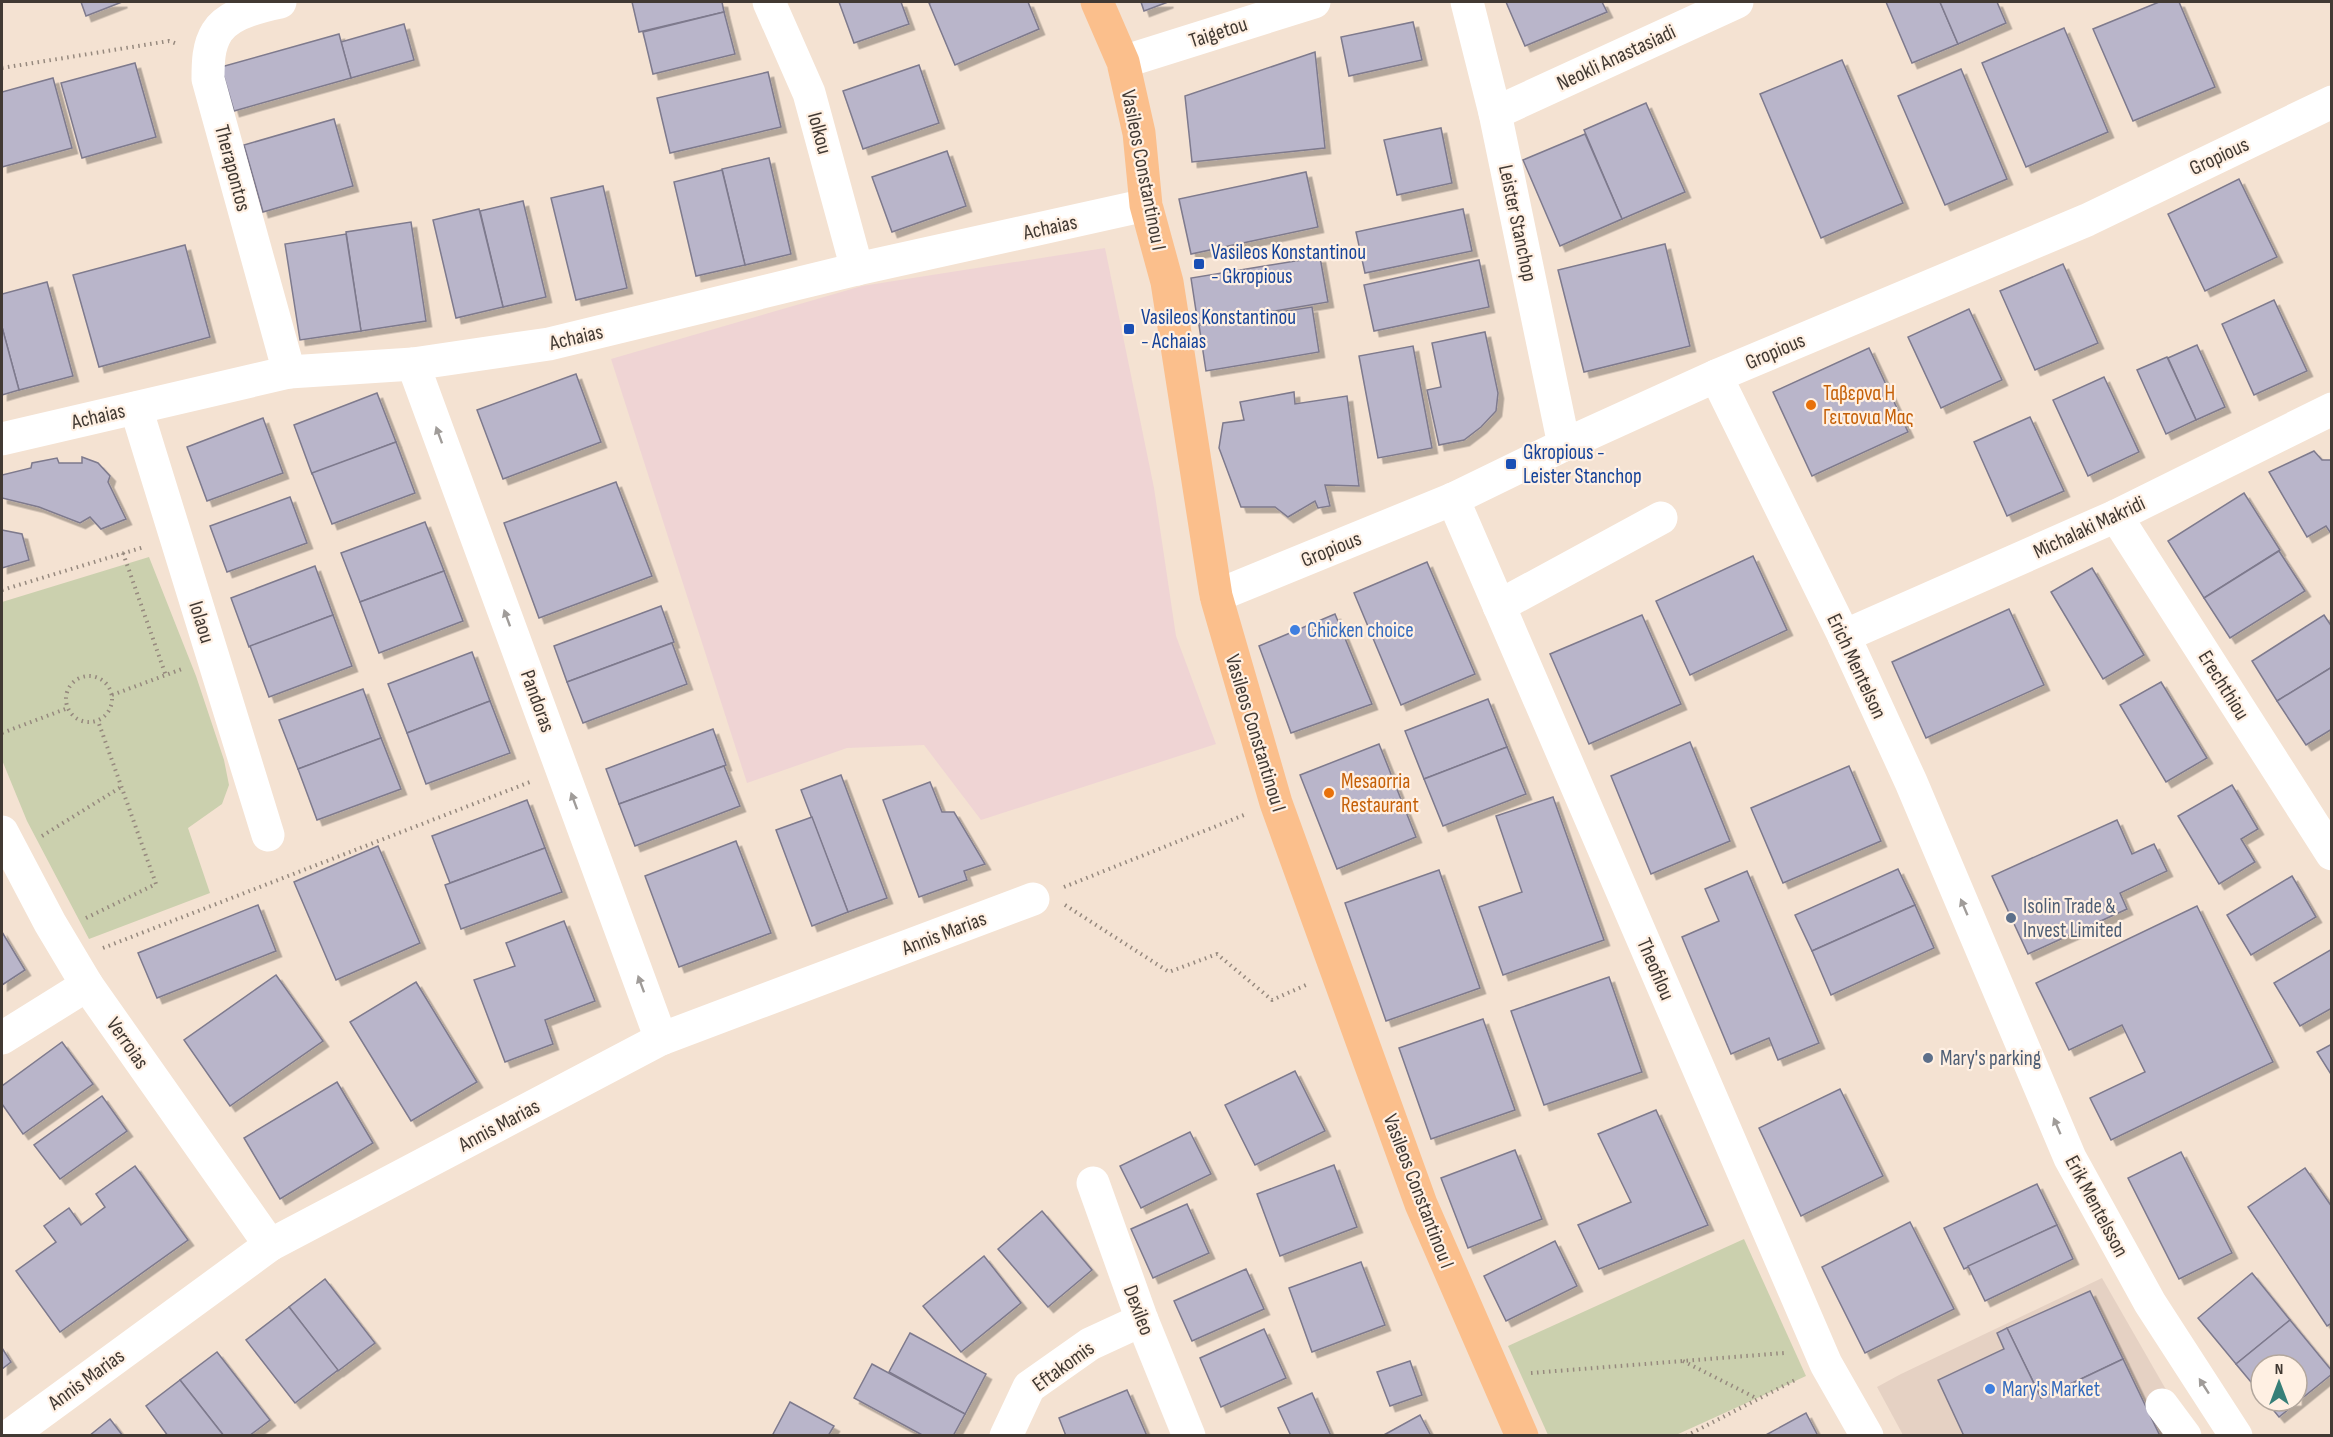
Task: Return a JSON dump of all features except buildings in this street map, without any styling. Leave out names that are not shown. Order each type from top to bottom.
[{"type":"main road","name":"Vasileos Constantinou I","points":[[1097,2],[1123,62],[1139,133],[1146,205],[1167,282],[1216,596],[1276,803],[1421,1204],[1522,1436]]},
{"type":"street","name":"Therapontos","points":[[280,2],[240,13],[217,32],[208,56],[208,79],[289,372]]},
{"type":"street","name":"Iolkou","points":[[769,2],[809,93],[857,269]]},
{"type":"street","name":"Taigetou","points":[[1123,62],[1314,2]]},
{"type":"street","name":"Leister Stanchop","points":[[1467,2],[1495,113],[1564,445]]},
{"type":"street","name":"Neokli Anastasiadi","points":[[1495,113],[1737,2]]},
{"type":"street","name":"Gropious","points":[[1216,596],[1453,499],[1564,445],[1716,376],[2087,220],[2331,102]]},
{"type":"street","name":"Achaias","points":[[2,439],[289,372],[413,364],[549,344],[857,269],[1146,205]]},
{"type":"street","name":"Pandoras","points":[[413,364],[661,1039]]},
{"type":"street","name":"Erich Mentelson","points":[[1716,376],[1844,636],[1911,782],[1987,961]]},
{"type":"street","name":"Iolaou","points":[[135,408],[268,836]]},
{"type":"street","name":"Michalaki Makridi","points":[[1844,636],[2116,516],[2331,409]]},
{"type":"street","name":"Theofilou","points":[[1453,499],[1826,1364],[1867,1436]]},
{"type":"street","name":"Erechthiou","points":[[2116,516],[2331,854]]},
{"type":"street","points":[[1499,606],[1661,518]]},
{"type":"street","name":"Verroias","points":[[7,843],[55,932],[80,972],[270,1245]]},
{"type":"street","name":"Annis Marias","points":[[9,1436],[270,1245],[661,1039],[1033,899]]},
{"type":"street","name":"Erik Mentelsson","points":[[1987,961],[2070,1158],[2150,1303],[2236,1436]]},
{"type":"street","points":[[2,1038],[80,972]]},
{"type":"street","name":"Dexileo","points":[[1093,1183],[1142,1320],[1189,1436]]},
{"type":"street","name":"Eftakomis","points":[[1006,1436],[1029,1387],[1090,1344],[1142,1320]]},
{"type":"street","points":[[2162,1405],[2185,1436]]},
{"type":"path","points":[[2,68],[169,41],[208,56]]},
{"type":"path","points":[[2,590],[176,537]]},
{"type":"path","points":[[123,553],[166,676]]},
{"type":"path","points":[[112,695],[213,658]]},
{"type":"path","points":[[92,676],[102,679],[109,686],[112,705],[107,714],[98,721],[86,722],[75,717],[68,708],[66,699],[68,690],[73,682],[82,677],[92,676]]},
{"type":"path","points":[[2,733],[68,708]]},
{"type":"path","points":[[55,932],[156,884],[98,721]]},
{"type":"path","points":[[80,972],[563,769]]},
{"type":"path","points":[[7,843],[121,787]]},
{"type":"path","points":[[1033,899],[1276,803]]},
{"type":"path","points":[[1033,899],[1057,900],[1168,972],[1217,954],[1272,1000],[1336,972]]},
{"type":"path","points":[[1529,1373],[1790,1353]]},
{"type":"path","points":[[1683,1361],[1758,1399]]},
{"type":"path","points":[[1686,1436],[1826,1364]]},
{"type":"shaded area","points":[[1105,248],[1154,488],[1176,636],[1216,744],[981,820],[924,745],[847,748],[747,783],[611,359],[862,286]]},
{"type":"shaded area","name":"Mary's Market","points":[[2102,1278],[2192,1435],[1903,1435],[1877,1387]]},
{"type":"green space","points":[[149,557],[196,676],[224,760],[229,785],[222,804],[188,828],[210,893],[89,939],[27,821],[2,760],[2,602]]},
{"type":"green space","points":[[1744,1239],[1806,1376],[1676,1435],[1548,1435],[1508,1346]]},
{"type":"place","name":"Vasileos Konstantinou - Gkropious","points":[[1199,264]]},
{"type":"place","name":"Vasileos Konstantinou - Achaias","points":[[1129,329]]},
{"type":"place","name":"Ταβερνα Η Γειτονια Μας","points":[[1811,405]]},
{"type":"place","name":"Gkropious - Leister Stanchop","points":[[1511,464]]},
{"type":"place","name":"Chicken choice","points":[[1295,630]]},
{"type":"place","name":"Mesaorria Restaurant","points":[[1329,793]]},
{"type":"place","name":"Isolin Trade & Invest Limited","points":[[2011,918]]},
{"type":"place","name":"Mary's parking","points":[[1928,1058]]},
{"type":"place","name":"Mary's Market","points":[[1990,1389]]}]
